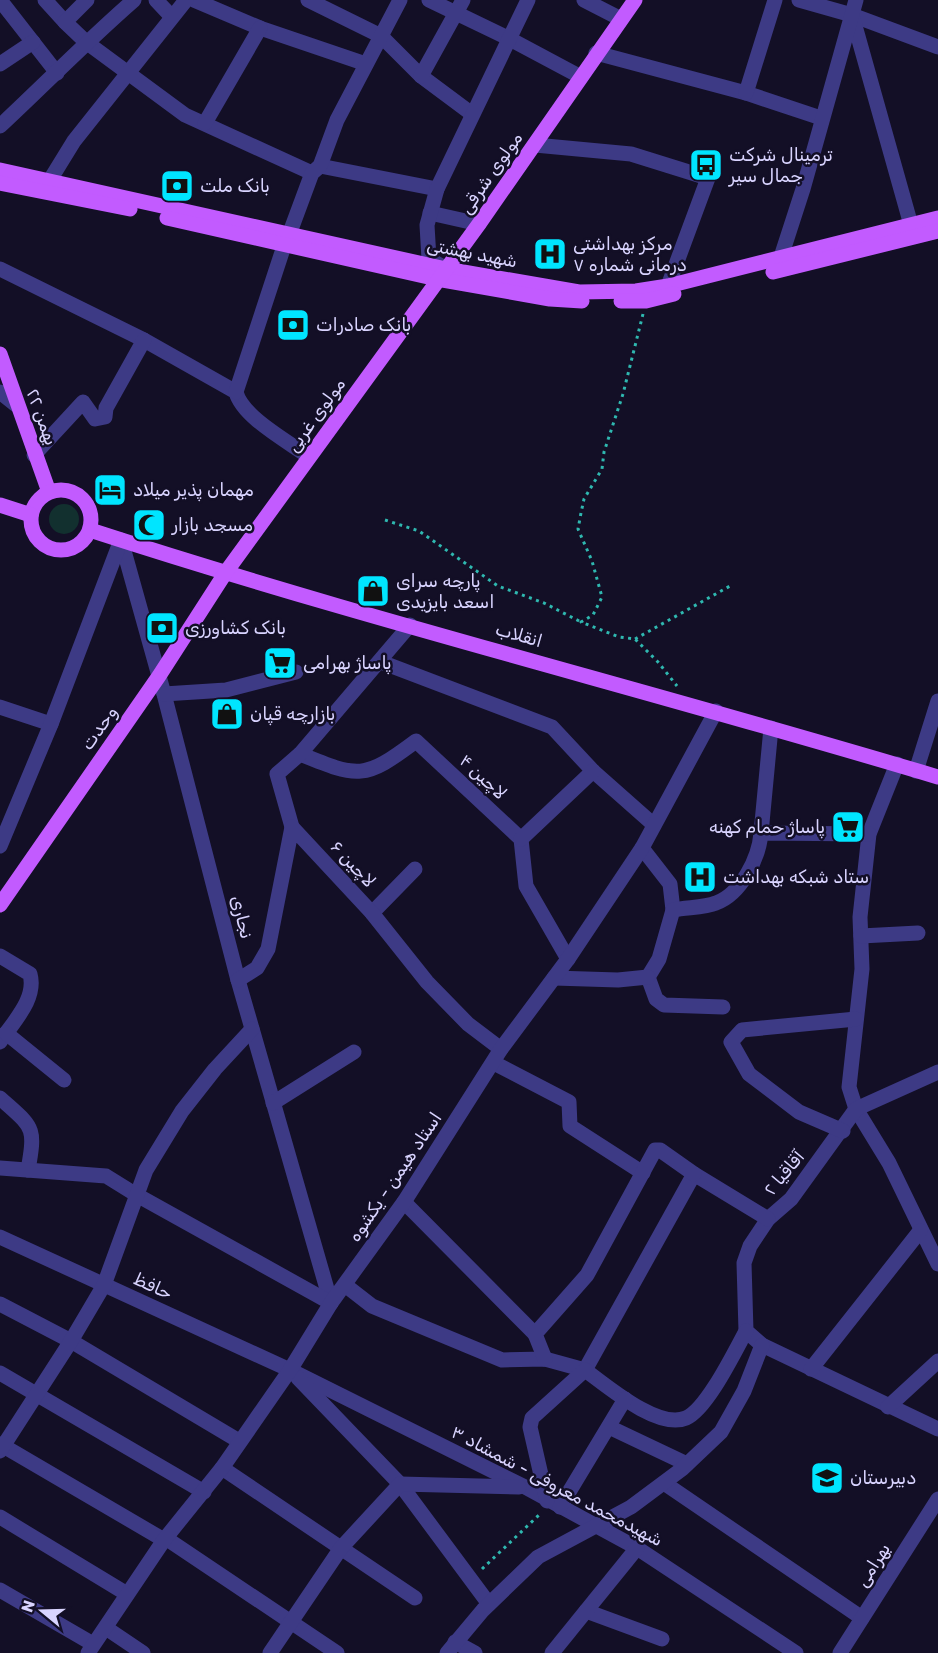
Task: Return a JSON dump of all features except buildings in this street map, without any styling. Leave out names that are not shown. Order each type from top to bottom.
[{"type":"main road","name":"مولوی شرقی","points":[[441,274],[535,145],[635,0]]},
{"type":"main road","name":"شهید بهشتی","points":[[0,170],[50,180],[287,241]]},
{"type":"main road","name":"شهید بهشتی","points":[[0,183],[287,241],[550,299],[595,302],[646,301],[804,265],[938,231]]},
{"type":"main road","name":"شهید بهشتی","points":[[441,274],[579,292],[636,291],[668,286],[780,260],[938,218]]},
{"type":"main road","name":"مولوی غربی","points":[[226,572],[441,274]]},
{"type":"main road","name":"۲۲ بهمن","points":[[0,354],[16,405],[49,492]]},
{"type":"main road","points":[[69,490],[78,494],[90,510],[90,530],[79,544],[63,550],[54,549],[45,546],[33,532],[31,515],[34,505],[49,492],[69,490]]},
{"type":"main road","points":[[0,505],[31,515]]},
{"type":"main road","name":"انقلاب","points":[[90,530],[226,572],[716,711],[938,777]]},
{"type":"main road","name":"وحدت","points":[[0,905],[159,676],[226,572]]},
{"type":"street","points":[[0,0],[57,73]]},
{"type":"street","points":[[45,0],[86,42],[185,115],[316,169],[437,189]]},
{"type":"street","points":[[65,22],[87,0]]},
{"type":"street","points":[[0,126],[57,73],[86,42],[134,0]]},
{"type":"street","points":[[156,0],[171,16]]},
{"type":"street","points":[[50,180],[74,141],[186,0]]},
{"type":"street","points":[[194,0],[260,28],[366,64]]},
{"type":"street","points":[[308,0],[336,6],[381,36],[421,76],[472,114]]},
{"type":"street","points":[[309,457],[255,418],[238,400],[236,392],[287,241],[316,169],[337,120],[400,0]]},
{"type":"street","points":[[429,0],[459,6],[508,38],[581,77]]},
{"type":"street","name":"مولوی شرقی","points":[[441,274],[429,259],[427,225],[437,189],[528,0]]},
{"type":"street","points":[[584,0],[621,19]]},
{"type":"street","points":[[746,93],[774,0]]},
{"type":"street","points":[[799,0],[854,7],[938,47]]},
{"type":"street","points":[[421,76],[459,6]]},
{"type":"street","points":[[780,260],[803,189],[821,118],[854,7]]},
{"type":"street","points":[[854,7],[911,225]]},
{"type":"street","points":[[205,123],[260,28]]},
{"type":"street","points":[[0,64],[33,42]]},
{"type":"street","points":[[597,53],[746,93],[821,118]]},
{"type":"street","points":[[535,145],[631,154],[709,174],[668,286]]},
{"type":"street","points":[[430,213],[479,224]]},
{"type":"street","points":[[0,269],[144,339],[236,392]]},
{"type":"street","points":[[34,455],[83,402],[95,419],[105,417],[106,408],[144,339]]},
{"type":"street","points":[[0,392],[16,405]]},
{"type":"street","points":[[0,846],[5,819],[51,724],[121,540]]},
{"type":"street","name":"نجاری","points":[[121,540],[164,694],[238,980],[331,1303]]},
{"type":"street","points":[[238,980],[257,968],[268,949],[292,827],[277,774],[300,754],[381,662],[410,625]]},
{"type":"street","points":[[381,662],[552,727],[593,771],[654,825]]},
{"type":"street","points":[[164,694],[226,690],[296,672]]},
{"type":"street","points":[[916,771],[938,701]]},
{"type":"street","points":[[0,707],[51,724]]},
{"type":"street","name":"استاد هیمن - یکشوه","points":[[90,1648],[165,1540],[222,1468],[290,1370],[331,1303],[404,1202],[501,1049],[568,959],[642,848],[716,711]]},
{"type":"street","points":[[673,910],[717,903],[735,888],[752,868],[759,852],[771,728]]},
{"type":"street","name":"لاچین ۴","points":[[300,754],[342,771],[363,772],[391,760],[416,741],[521,839]]},
{"type":"street","points":[[897,764],[869,834],[860,917],[862,969],[849,1087],[856,1109],[889,1163],[938,1264]]},
{"type":"street","points":[[568,959],[526,886],[521,839],[593,771]]},
{"type":"street","name":"لاچین ۶","points":[[292,827],[372,913],[427,982],[468,1024],[501,1049]]},
{"type":"street","points":[[761,834],[869,834]]},
{"type":"street","points":[[642,848],[670,884],[673,910],[659,959],[648,977]]},
{"type":"street","points":[[372,913],[415,869]]},
{"type":"street","points":[[861,936],[918,933]]},
{"type":"street","points":[[0,956],[30,974],[32,982],[30,997],[3,1037],[63,1080]]},
{"type":"street","points":[[554,978],[618,980],[648,977]]},
{"type":"street","points":[[648,977],[656,999],[664,1005],[723,1007]]},
{"type":"street","points":[[843,1131],[800,1112],[749,1074],[731,1042],[742,1030],[856,1019]]},
{"type":"street","points":[[252,1029],[214,1069],[182,1111],[146,1170],[135,1194],[104,1285],[71,1341],[1,1447],[165,1540],[337,1653]]},
{"type":"street","points":[[273,1102],[354,1052]]},
{"type":"street","points":[[494,1063],[569,1102],[570,1125],[643,1173]]},
{"type":"street","points":[[856,1109],[938,1072]]},
{"type":"street","points":[[0,1098],[30,1125],[33,1134],[28,1170]]},
{"type":"street","name":"آقاقیا ۲","points":[[746,1331],[744,1263],[750,1246],[768,1219],[791,1199],[843,1131],[856,1109]]},
{"type":"street","points":[[535,1334],[587,1275],[655,1150],[660,1150],[694,1174],[768,1219]]},
{"type":"street","points":[[0,1168],[106,1176],[331,1303]]},
{"type":"street","points":[[553,1504],[530,1426],[532,1418],[585,1370],[694,1174]]},
{"type":"street","points":[[404,1202],[535,1334],[545,1359]]},
{"type":"street","points":[[811,1369],[920,1231]]},
{"type":"street","name":"حافظ","points":[[1,1238],[290,1370]]},
{"type":"street","points":[[345,1285],[372,1306],[502,1360],[545,1359],[585,1370],[625,1399],[665,1420],[686,1418],[707,1397],[746,1331],[762,1345],[938,1429]]},
{"type":"street","points":[[0,1304],[71,1341],[239,1441]]},
{"type":"street","points":[[475,1653],[451,1648],[489,1604],[538,1557],[631,1507],[687,1464],[721,1432],[744,1391],[762,1345]]},
{"type":"street","points":[[888,1407],[938,1361]]},
{"type":"street","points":[[290,1370],[400,1484],[489,1604]]},
{"type":"street","name":"شهیدمحمد معروفی - شمشاد ۳","points":[[290,1370],[525,1487],[597,1526],[636,1548],[796,1653]]},
{"type":"street","points":[[0,1373],[204,1492]]},
{"type":"street","points":[[553,1504],[609,1427],[625,1399]]},
{"type":"street","points":[[609,1427],[687,1464]]},
{"type":"street","points":[[222,1468],[415,1598]]},
{"type":"street","points":[[664,1483],[862,1618]]},
{"type":"street","points":[[270,1653],[341,1548],[400,1484],[525,1487]]},
{"type":"street","name":"بهرامی","points":[[840,1653],[937,1501]]},
{"type":"street","points":[[0,1517],[127,1594]]},
{"type":"street","points":[[552,1653],[636,1548]]},
{"type":"street","points":[[0,1590],[90,1648]]},
{"type":"street","points":[[586,1611],[662,1639]]},
{"type":"street","points":[[106,1628],[143,1653]]},
{"type":"path","points":[[581,622],[593,615],[602,597],[592,561],[578,529],[581,513],[584,500],[602,469],[604,452],[623,394],[646,301]]},
{"type":"path","points":[[385,520],[419,531],[498,586],[544,603],[581,622],[619,637],[634,639],[658,662],[687,704]]},
{"type":"path","points":[[634,639],[730,586]]},
{"type":"path","points":[[470,1580],[553,1504]]},
{"type":"green space","points":[[64,504],[75,508],[79,519],[75,530],[64,534],[53,530],[49,519],[53,508]]},
{"type":"place","name":"ترمینال شرکت جمال سیر","points":[[706,165]]},
{"type":"place","name":"بانک ملت","points":[[177,186]]},
{"type":"place","name":"مرکز بهداشتی درمانی شماره ۷","points":[[550,254]]},
{"type":"place","name":"بانک صادرات","points":[[293,325]]},
{"type":"place","name":"مهمان پذیر میلاد","points":[[110,490]]},
{"type":"place","name":"مسجد بازار","points":[[149,525]]},
{"type":"place","name":"پارچه سرای اسعد بایزیدی","points":[[373,591]]},
{"type":"place","name":"بانک کشاورزی","points":[[162,628]]},
{"type":"place","name":"پاساژ بهرامی","points":[[280,663]]},
{"type":"place","name":"بازارچه قپان","points":[[227,714]]},
{"type":"place","name":"پاساژ حمام کهنه","points":[[848,827]]},
{"type":"place","name":"ستاد شبکه بهداشت","points":[[700,877]]},
{"type":"place","name":"دبیرستان","points":[[827,1478]]}]
